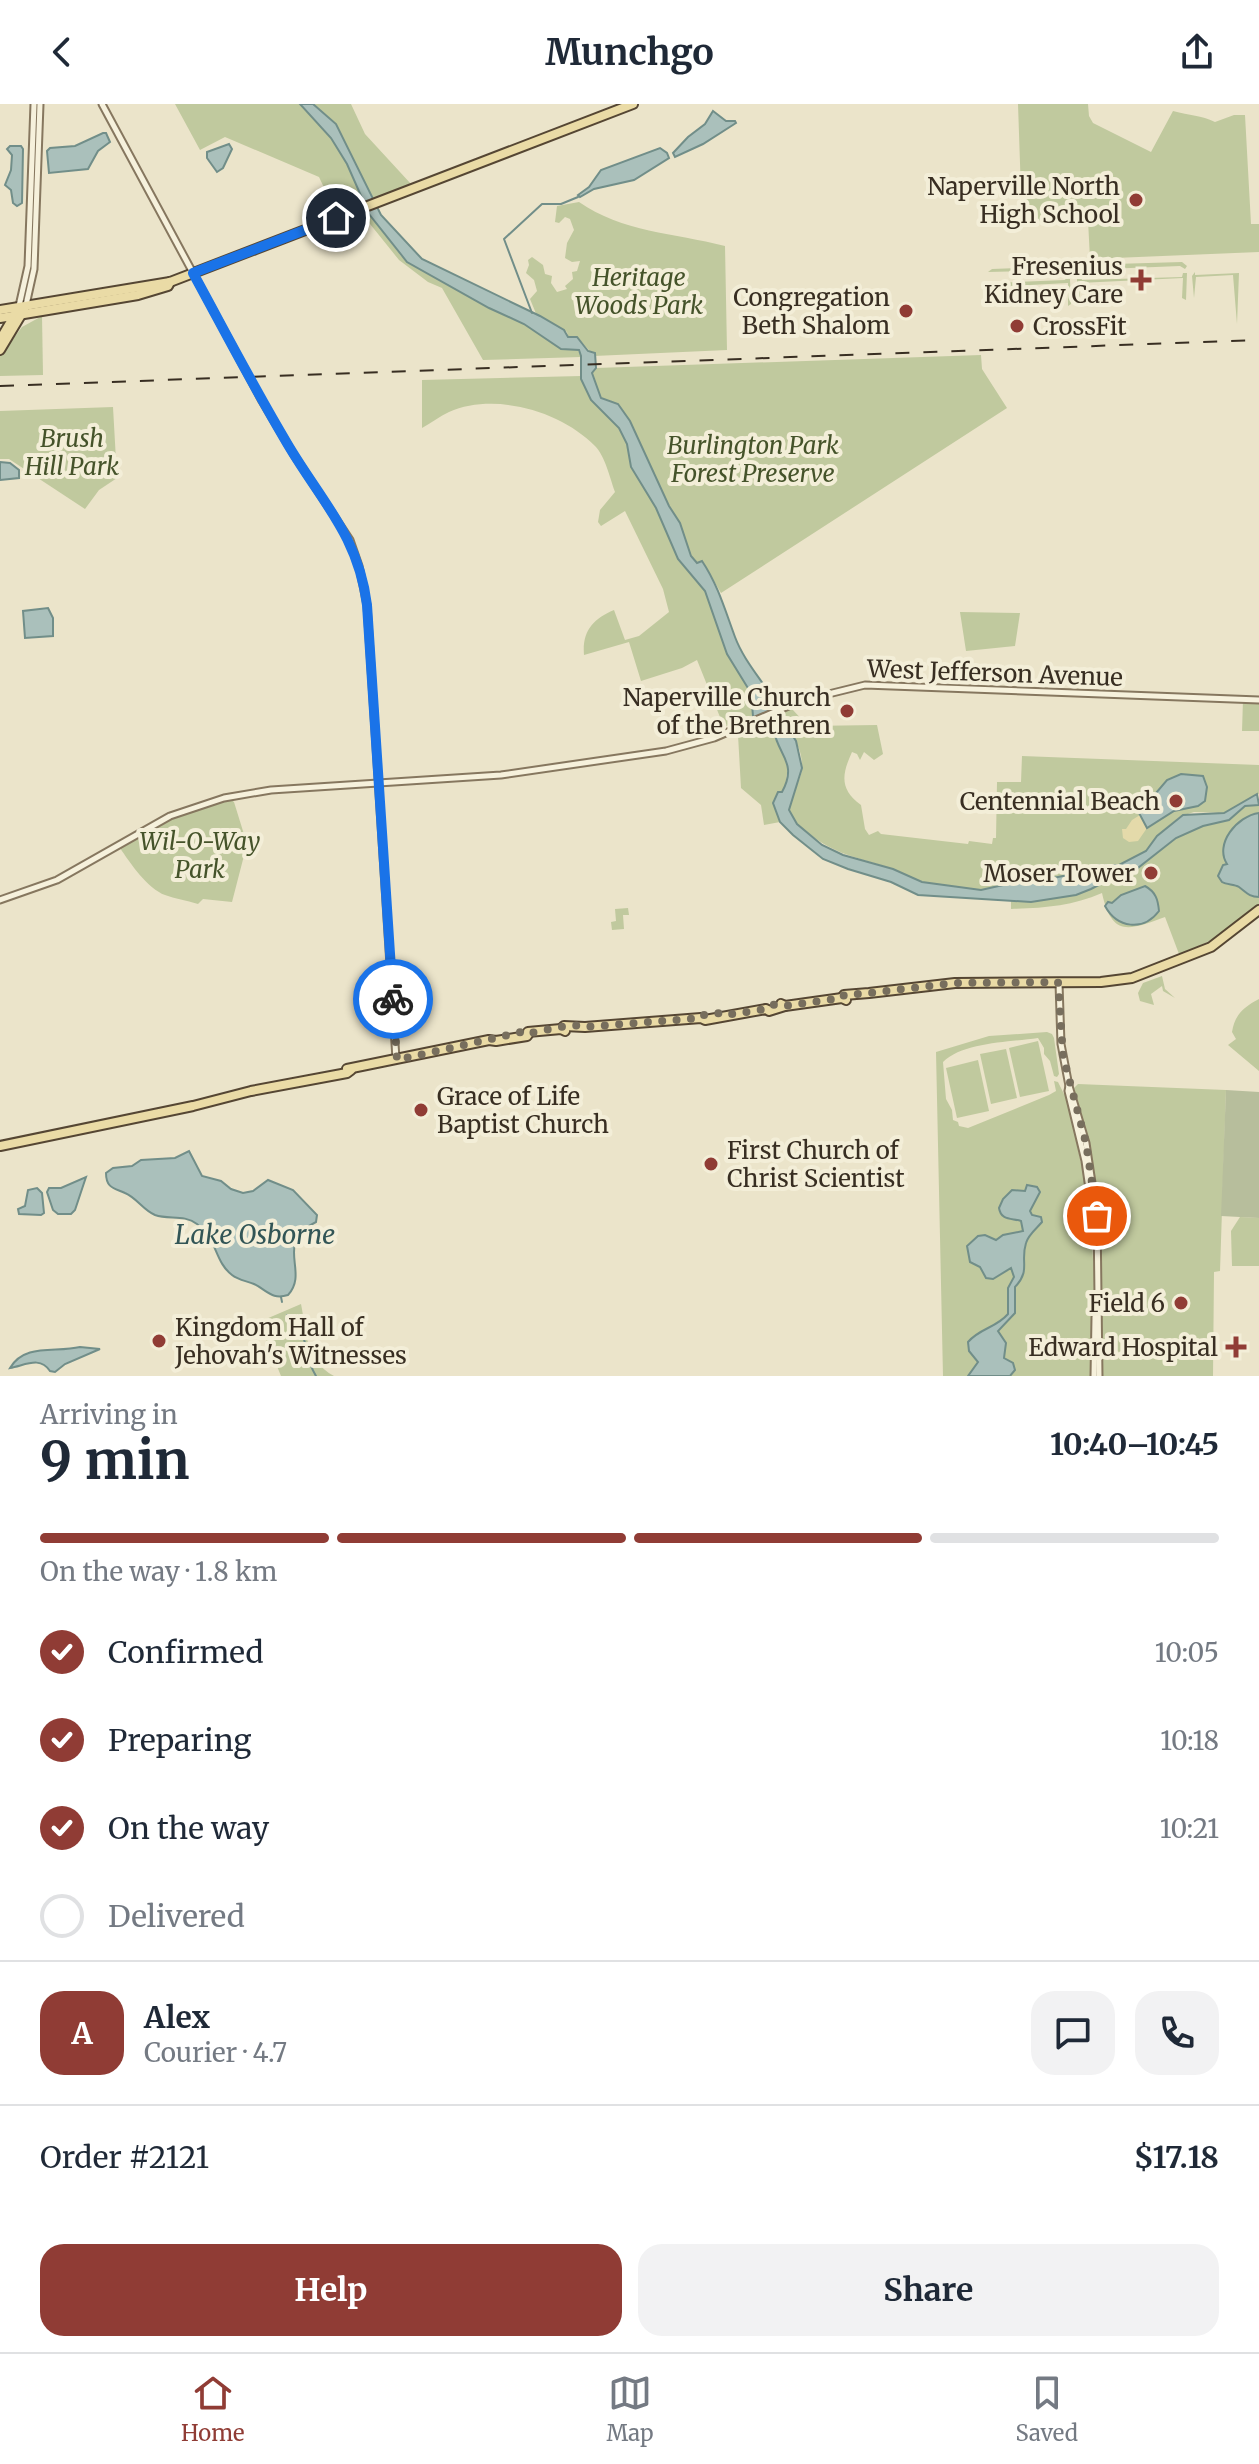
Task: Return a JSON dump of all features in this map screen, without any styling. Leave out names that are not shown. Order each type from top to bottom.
[{"type":"main road","points":[[16,327],[52,305],[82,304],[168,286],[170,282],[633,104]]},
{"type":"main road","points":[[0,310],[52,305],[166,280],[170,282]]},
{"type":"main road","points":[[0,318],[21,310]]},
{"type":"main road","points":[[0,350],[16,327],[21,310]]},
{"type":"main road","points":[[0,340],[21,310]]},
{"type":"main road","points":[[0,1146],[346,1068],[351,1070],[569,1026],[701,1018],[704,1015],[732,1014],[770,1006],[865,997],[869,993],[955,983],[1111,981],[1143,974],[1219,942],[1259,910]]},
{"type":"street","points":[[21,310],[31,290],[34,269],[37,104]]},
{"type":"street","points":[[21,310],[28,266],[37,104]]},
{"type":"street","points":[[102,104],[284,439],[350,540],[365,594],[397,1060]]},
{"type":"street","points":[[31,290],[34,300],[52,305]]},
{"type":"street","name":"West Jefferson Avenue","points":[[0,900],[57,880],[170,816],[212,801],[258,792],[523,773],[666,751],[701,743],[784,707],[843,689],[876,684],[1259,700]]},
{"type":"street","points":[[1058,982],[1061,1044],[1068,1091],[1096,1220],[1096,1376]]},
{"type":"green space","points":[[175,104],[351,104],[365,134],[411,184],[336,213],[319,177],[225,137],[200,150]]},
{"type":"green space","name":"Naperville North High School","points":[[1018,104],[1088,104],[1093,123],[1151,152],[1173,111],[1215,122],[1234,115],[1245,115],[1251,224],[1259,224],[1259,252],[1090,259],[1088,220],[1022,222]]},
{"type":"green space","name":"Heritage Woods Park","points":[[579,202],[631,226],[725,246],[727,350],[594,356],[580,340],[568,337],[567,332],[537,316],[530,299],[537,291],[534,280],[526,273],[528,260],[532,257],[543,265],[545,274],[552,276],[551,283],[557,292],[567,289],[565,286],[573,279],[572,272],[577,271],[580,261],[572,262],[565,258],[567,243],[574,230],[570,219],[565,217],[559,223],[555,222],[557,206]]},
{"type":"green space","points":[[368,212],[401,256],[488,308],[524,324],[561,349],[578,350],[581,357],[483,360],[442,288],[428,282],[399,260],[362,214]]},
{"type":"green space","points":[[1182,262],[1187,266],[1185,269],[1180,266],[1081,270],[1078,273],[1075,270],[1080,265]]},
{"type":"green space","points":[[1065,266],[1069,273],[1066,274],[1065,270],[988,272],[992,269]]},
{"type":"green space","points":[[1195,272],[1195,275],[1239,273],[1237,324],[1233,275],[1196,277],[1194,298],[1192,276]]},
{"type":"green space","points":[[1183,273],[1187,273],[1186,300],[1182,298],[1183,278],[1079,283],[1080,299],[1084,300],[1077,304],[1077,277],[1082,280],[1182,277]]},
{"type":"green space","points":[[1070,279],[1071,304],[1068,306],[1068,283],[991,287],[993,283]]},
{"type":"green space","points":[[42,316],[43,375],[0,376],[0,356],[22,327]]},
{"type":"green space","name":"Burlington Park Forest Preserve","points":[[981,355],[982,369],[1007,408],[721,593],[702,561],[697,564],[691,556],[680,523],[630,421],[618,404],[601,398],[592,373],[596,368]]},
{"type":"green space","points":[[581,376],[591,400],[619,428],[627,443],[631,467],[656,508],[678,559],[705,591],[727,654],[751,693],[754,715],[724,727],[697,660],[641,681],[629,642],[584,655],[590,627],[614,610],[625,640],[639,636],[669,612],[663,589],[625,511],[601,526],[598,522],[600,510],[615,492],[602,455],[595,446],[564,423],[526,408],[506,405],[467,406],[449,412],[422,428],[422,380]]},
{"type":"green space","name":"Brush Hill Park","points":[[113,407],[117,478],[99,490],[85,509],[9,459],[0,459],[0,411]]},
{"type":"green space","points":[[960,612],[1020,613],[1015,646],[966,651]]},
{"type":"green space","points":[[1243,699],[1259,699],[1259,731],[1242,731]]},
{"type":"green space","points":[[792,709],[808,726],[877,725],[883,754],[874,760],[864,752],[860,760],[852,752],[844,781],[849,793],[861,805],[869,835],[878,831],[881,834],[968,844],[969,841],[992,844],[993,838],[996,838],[997,782],[1021,782],[1022,756],[1259,765],[1259,794],[1224,813],[1194,812],[1179,817],[1157,836],[1146,851],[1119,865],[1100,865],[1037,881],[1018,876],[984,889],[937,885],[837,851],[817,840],[793,820],[789,807],[801,775],[802,758],[780,713]]},
{"type":"green space","points":[[757,726],[774,731],[788,765],[785,789],[778,792],[773,801],[780,822],[764,825],[761,805],[741,788],[738,735]]},
{"type":"green space","name":"Wil-O-Way Park","points":[[230,799],[234,802],[247,844],[232,902],[203,899],[198,904],[165,895],[146,881],[120,848],[180,815]]},
{"type":"green space","points":[[1259,805],[1259,904],[1232,927],[1190,950],[1179,954],[1165,917],[1132,927],[1117,924],[1111,918],[1102,893],[1058,906],[1011,909],[1011,901],[1031,902],[1100,885],[1134,871],[1176,838],[1203,826],[1229,820],[1245,806]]},
{"type":"green space","points":[[628,908],[629,915],[623,915],[624,929],[612,930],[611,922],[616,921],[615,909]]},
{"type":"green space","points":[[1162,976],[1165,989],[1175,998],[1163,991],[1162,986],[1151,994],[1154,1005],[1140,1001],[1138,993],[1143,983]]},
{"type":"green space","points":[[1259,999],[1259,1071],[1228,1045],[1236,1039],[1232,1032],[1238,1016]]},
{"type":"green space","points":[[1047,1032],[1054,1038],[1057,1077],[1038,1038],[988,1044],[962,1050],[943,1062],[946,1099],[953,1120],[959,1126],[968,1128],[1049,1095],[1056,1091],[1054,1081],[1066,1093],[1089,1200],[1094,1274],[1093,1376],[943,1376],[936,1052],[989,1036]]},
{"type":"green space","points":[[1038,1041],[1049,1091],[1020,1097],[1009,1048]]},
{"type":"green space","points":[[1006,1049],[1017,1098],[991,1104],[980,1054]]},
{"type":"green space","points":[[978,1060],[989,1111],[957,1118],[946,1068]]},
{"type":"green space","points":[[1078,1084],[1226,1090],[1220,1271],[1214,1272],[1213,1376],[1101,1376],[1101,1231],[1094,1175],[1074,1088]]},
{"type":"green space","points":[[1226,1090],[1259,1092],[1259,1218],[1221,1216]]},
{"type":"green space","points":[[1240,1217],[1259,1218],[1259,1266],[1232,1266],[1231,1231]]},
{"type":"green space","points":[[301,1304],[312,1354],[334,1376],[281,1376],[259,1322]]},
{"type":"sand","name":"Centennial Beach","points":[[1140,815],[1147,828],[1138,841],[1129,842],[1123,838],[1122,829],[1126,829]]},
{"type":"water","points":[[300,104],[313,104],[336,124],[381,215],[422,259],[540,316],[564,330],[568,337],[577,337],[588,351],[595,353],[596,368],[592,373],[601,398],[618,404],[630,421],[680,523],[691,556],[697,563],[702,561],[712,579],[743,654],[775,702],[782,703],[780,716],[796,741],[802,768],[789,810],[797,824],[822,845],[922,882],[981,890],[1003,885],[1018,876],[1038,881],[1100,865],[1119,865],[1146,851],[1157,836],[1183,815],[1224,813],[1257,794],[1259,805],[1245,806],[1229,820],[1203,826],[1176,838],[1134,871],[1076,895],[1031,902],[918,895],[891,882],[823,859],[780,822],[773,803],[778,792],[782,792],[788,766],[774,731],[757,727],[759,721],[753,716],[751,693],[727,654],[705,591],[678,559],[656,508],[631,467],[627,444],[619,428],[591,400],[581,379],[579,350],[561,349],[524,324],[407,262],[369,214],[347,164],[331,138]]},
{"type":"water","points":[[713,111],[726,121],[736,123],[675,157],[673,153],[705,124]]},
{"type":"water","points":[[103,133],[110,142],[98,151],[88,169],[49,173],[47,151],[50,148],[75,146]]},
{"type":"water","points":[[229,144],[232,149],[223,168],[217,172],[207,158],[207,152]]},
{"type":"water","points":[[21,146],[23,149],[22,203],[17,206],[13,203],[11,190],[5,185],[11,170],[12,155],[7,149]]},
{"type":"water","points":[[660,148],[669,158],[634,180],[594,189],[580,197],[578,195],[589,187],[601,170]]},
{"type":"water","points":[[0,462],[10,463],[19,470],[19,478],[0,480]]},
{"type":"water","points":[[48,608],[53,618],[53,636],[25,638],[23,611]]},
{"type":"water","name":"Centennial Beach","points":[[1181,774],[1203,776],[1207,787],[1205,801],[1198,806],[1174,811],[1147,828],[1139,813],[1167,780]]},
{"type":"water","points":[[1259,813],[1259,897],[1222,882],[1218,876],[1223,865],[1227,864],[1223,848],[1230,832],[1243,819]]},
{"type":"water","points":[[1145,886],[1156,897],[1159,911],[1146,922],[1123,923],[1105,906],[1121,895]]},
{"type":"water","name":"Lake Osborne","points":[[189,1151],[202,1176],[221,1181],[243,1193],[253,1191],[268,1180],[293,1190],[317,1215],[316,1222],[303,1230],[297,1239],[294,1248],[296,1276],[288,1295],[274,1296],[234,1277],[197,1224],[187,1219],[155,1215],[107,1182],[106,1173],[113,1168],[132,1166],[141,1160],[175,1158]]},
{"type":"water","points":[[86,1177],[71,1214],[58,1214],[53,1210],[47,1192],[49,1188],[61,1188]]},
{"type":"water","points":[[1027,1185],[1037,1187],[1040,1192],[1030,1211],[1032,1215],[1041,1217],[1042,1222],[1026,1243],[1023,1276],[1015,1287],[1015,1313],[998,1331],[1006,1343],[1004,1358],[1013,1363],[1015,1370],[1010,1376],[968,1376],[978,1362],[969,1351],[968,1342],[1008,1314],[1008,1288],[1014,1277],[1011,1268],[993,1279],[986,1278],[980,1267],[970,1262],[967,1246],[978,1236],[985,1235],[996,1240],[1003,1235],[1023,1231],[1021,1221],[1004,1217],[999,1208],[1012,1190],[1025,1191]]},
{"type":"water","points":[[37,1188],[42,1193],[44,1213],[19,1214],[18,1209],[25,1206],[28,1190]]},
{"type":"water","points":[[80,1347],[100,1349],[65,1364],[55,1372],[37,1363],[10,1368],[16,1360],[32,1352]]},
{"type":"waterway","points":[[532,313],[504,239],[542,204],[561,204],[578,197]]},
{"type":"waterway","points":[[281,1297],[282,1302]]},
{"type":"waterway","points":[[287,1315],[300,1330],[316,1376]]},
{"type":"railway","points":[[0,386],[1259,340]]},
{"type":"way so far","points":[[393,999],[397,1060],[496,1036],[561,1029],[564,1026],[701,1018],[704,1015],[732,1014],[781,1004],[785,1006],[864,992],[930,985],[1058,982],[1063,1056],[1086,1143],[1097,1216]]},
{"type":"place","name":"Naperville North High School","points":[[1136,200]]},
{"type":"place","name":"Fresenius Kidney Care","points":[[1141,280]]},
{"type":"place","name":"Congregation Beth Shalom","points":[[906,311]]},
{"type":"place","name":"CrossFit","points":[[1017,326]]},
{"type":"place","name":"Naperville Church of the Brethren","points":[[847,711]]},
{"type":"place","name":"Centennial Beach","points":[[1176,801]]},
{"type":"place","name":"Moser Tower","points":[[1151,873]]},
{"type":"place","name":"Grace of Life Baptist Church","points":[[421,1110]]},
{"type":"place","name":"First Church of Christ Scientist","points":[[711,1164]]},
{"type":"place","name":"Field 6","points":[[1181,1303]]},
{"type":"place","name":"Kingdom Hall of Jehovah's Witnesses","points":[[159,1341]]},
{"type":"place","name":"Edward Hospital","points":[[1236,1347]]},
{"type":"route","points":[[336,218],[193,273],[262,401],[345,532],[357,558],[367,605],[393,999]]}]
